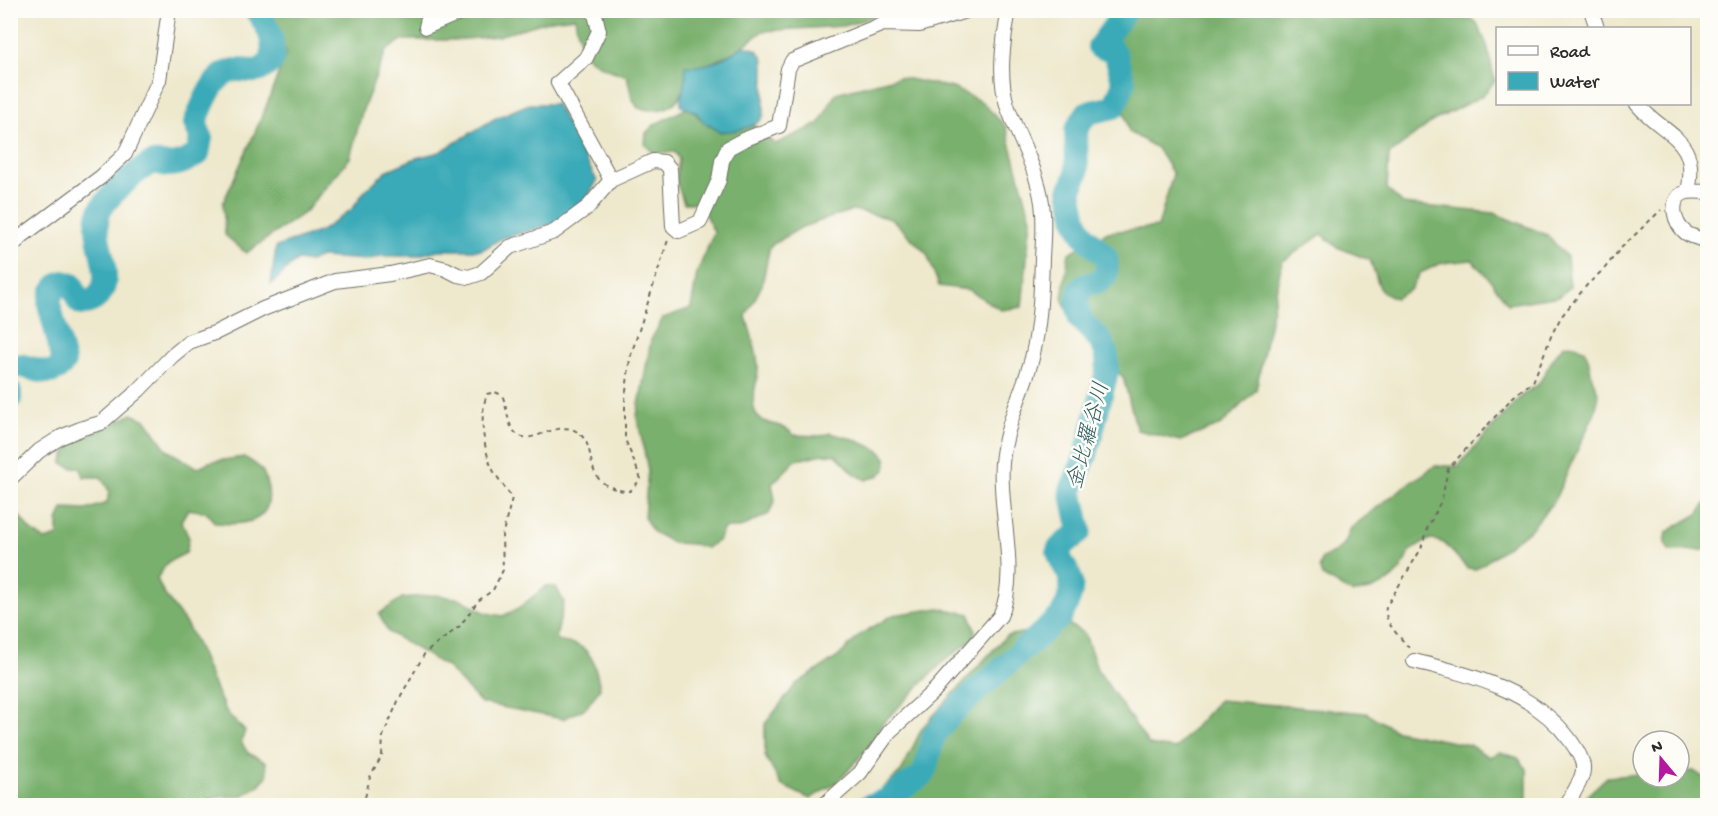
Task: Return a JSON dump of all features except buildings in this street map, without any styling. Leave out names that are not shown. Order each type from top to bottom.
[{"type":"street","points":[[10,249],[22,236],[101,177],[125,153],[159,80],[169,10]]},
{"type":"street","points":[[430,10],[426,27],[466,10]]},
{"type":"street","points":[[594,10],[599,31],[586,58],[558,83],[611,180]]},
{"type":"street","points":[[10,480],[39,451],[61,437],[101,423],[139,390],[171,356],[189,342],[217,332],[263,309],[335,281],[390,274],[430,265],[469,277],[481,273],[510,247],[554,232],[588,207],[611,180],[653,160],[664,162],[670,169],[673,226],[679,231],[700,222],[719,180],[722,161],[728,148],[779,126],[788,69],[792,61],[883,24],[919,25],[969,10]]},
{"type":"street","points":[[823,806],[860,773],[890,731],[934,691],[1000,616],[1006,602],[1008,586],[1002,501],[1002,459],[1039,325],[1044,214],[1042,195],[1036,176],[1008,105],[1002,81],[1005,29],[1009,10]]},
{"type":"street","points":[[1591,10],[1597,27]]},
{"type":"street","points":[[1638,105],[1684,145],[1690,165],[1688,192]]},
{"type":"street","points":[[1707,192],[1688,192],[1676,200],[1674,208],[1677,220],[1686,233],[1707,241]]},
{"type":"street","points":[[1414,661],[1469,674],[1523,698],[1560,727],[1584,765],[1583,773],[1566,806]]},
{"type":"path","points":[[1414,661],[1410,649],[1384,614],[1421,549],[1426,531],[1442,499],[1448,469],[1520,391],[1533,382],[1552,334],[1561,318],[1587,285],[1661,210],[1664,204]]},
{"type":"path","points":[[363,806],[370,777],[382,756],[383,736],[399,699],[425,653],[460,626],[478,601],[493,590],[503,570],[502,536],[512,498],[492,467],[483,434],[483,404],[487,394],[495,392],[502,395],[512,429],[518,435],[526,438],[560,428],[571,429],[581,435],[594,471],[601,482],[620,491],[630,491],[641,478],[625,439],[625,400],[630,358],[673,226]]},
{"type":"green space","points":[[1131,10],[1461,11],[1477,23],[1487,45],[1495,81],[1482,96],[1433,121],[1389,155],[1387,189],[1403,204],[1494,213],[1547,235],[1567,257],[1570,287],[1560,296],[1508,304],[1472,260],[1442,263],[1420,273],[1410,290],[1395,298],[1381,291],[1370,260],[1337,247],[1322,234],[1282,262],[1256,390],[1221,425],[1180,441],[1137,430],[1123,377],[1074,329],[1062,298],[1069,253],[1108,232],[1158,227],[1173,174],[1157,148],[1129,132],[1110,52]]},
{"type":"green space","points":[[267,11],[885,11],[885,13],[844,26],[763,31],[735,52],[686,74],[682,93],[677,100],[672,105],[657,110],[638,108],[632,98],[627,76],[603,67],[588,57],[580,42],[575,17],[551,20],[498,36],[455,40],[402,40],[386,51],[362,112],[350,158],[305,212],[246,253],[225,235],[223,203],[264,112],[286,53]]},
{"type":"green space","points":[[899,77],[953,88],[982,102],[1006,127],[1031,219],[1022,307],[1001,310],[969,290],[939,286],[927,254],[892,219],[853,210],[802,227],[770,246],[762,285],[746,316],[758,366],[753,399],[758,417],[794,435],[821,436],[830,433],[853,439],[879,450],[886,458],[886,469],[878,476],[866,480],[855,474],[836,455],[824,454],[796,460],[772,484],[775,500],[769,514],[740,528],[724,528],[718,541],[706,548],[693,544],[673,543],[653,532],[644,517],[648,470],[637,416],[651,340],[663,318],[691,308],[697,273],[714,232],[699,203],[684,203],[676,181],[679,159],[675,152],[655,154],[645,145],[646,133],[655,124],[687,108],[719,132],[753,125],[775,144],[819,124],[836,93]]},
{"type":"green space","points":[[1570,344],[1584,349],[1599,395],[1595,412],[1554,501],[1530,530],[1476,569],[1467,568],[1444,543],[1430,539],[1410,551],[1401,569],[1388,582],[1370,590],[1352,593],[1322,576],[1319,567],[1322,558],[1334,553],[1345,543],[1351,528],[1435,466],[1458,466],[1521,396],[1538,385],[1554,357],[1563,346]]},
{"type":"green space","points":[[132,414],[146,420],[167,450],[197,468],[209,462],[244,457],[260,468],[265,476],[268,503],[260,517],[254,520],[228,524],[215,523],[206,512],[188,509],[181,521],[189,538],[186,553],[168,562],[157,578],[163,592],[185,622],[194,639],[226,710],[245,731],[241,742],[248,753],[266,762],[267,776],[258,786],[242,796],[216,797],[195,805],[11,805],[11,509],[19,515],[29,529],[45,540],[58,536],[58,521],[63,509],[86,510],[107,503],[109,491],[101,477],[84,477],[80,467],[73,468],[62,463],[70,442],[106,428]]},
{"type":"green space","points":[[1707,502],[1707,548],[1669,551],[1665,543],[1667,532],[1698,514]]},
{"type":"green space","points":[[546,586],[556,587],[564,602],[556,638],[584,649],[592,659],[600,688],[586,708],[563,719],[481,703],[447,667],[388,632],[379,614],[402,598],[436,595],[461,599],[486,613],[503,616],[519,608]]},
{"type":"green space","points":[[939,608],[970,614],[975,631],[973,639],[942,663],[881,725],[866,750],[839,781],[810,799],[781,785],[765,756],[765,724],[796,684],[838,657],[861,634],[893,615]]},
{"type":"green space","points":[[1068,624],[1085,634],[1097,669],[1149,745],[1175,749],[1219,700],[1366,713],[1397,731],[1469,745],[1489,757],[1500,752],[1518,758],[1527,769],[1527,805],[864,805],[901,772],[922,728],[1006,636]]},
{"type":"green space","points":[[1691,771],[1707,780],[1707,805],[1577,805],[1607,777],[1631,775],[1631,789],[1691,789]]},
{"type":"water","points":[[744,46],[757,50],[764,61],[764,115],[761,120],[751,126],[719,132],[711,125],[704,123],[696,112],[681,106],[685,66],[716,61]]},
{"type":"water","points":[[529,104],[556,104],[597,181],[587,198],[570,214],[553,224],[500,239],[482,250],[438,250],[416,256],[381,256],[367,260],[321,257],[309,262],[298,260],[271,284],[276,247],[321,231],[352,209],[364,192],[386,171],[416,158],[440,152],[494,119]]},
{"type":"waterway","points":[[10,366],[25,366],[45,372],[58,369],[64,362],[49,304],[51,296],[55,288],[63,282],[72,285],[82,304],[95,299],[102,290],[105,269],[97,233],[97,221],[103,206],[124,183],[148,165],[176,164],[198,154],[201,137],[195,123],[216,82],[229,72],[259,70],[272,61],[273,46],[270,34],[256,10]]},
{"type":"waterway","name":"金比羅谷川","points":[[869,806],[884,801],[924,774],[934,735],[952,713],[1061,616],[1070,595],[1070,579],[1058,550],[1080,531],[1071,490],[1086,455],[1107,371],[1107,356],[1102,342],[1080,319],[1077,302],[1080,290],[1086,285],[1100,281],[1106,275],[1107,263],[1105,256],[1084,236],[1076,220],[1070,191],[1077,173],[1076,130],[1087,113],[1114,107],[1124,83],[1112,50],[1099,47],[1126,10]]},
{"type":"waterway","points":[[10,392],[10,398]]}]
